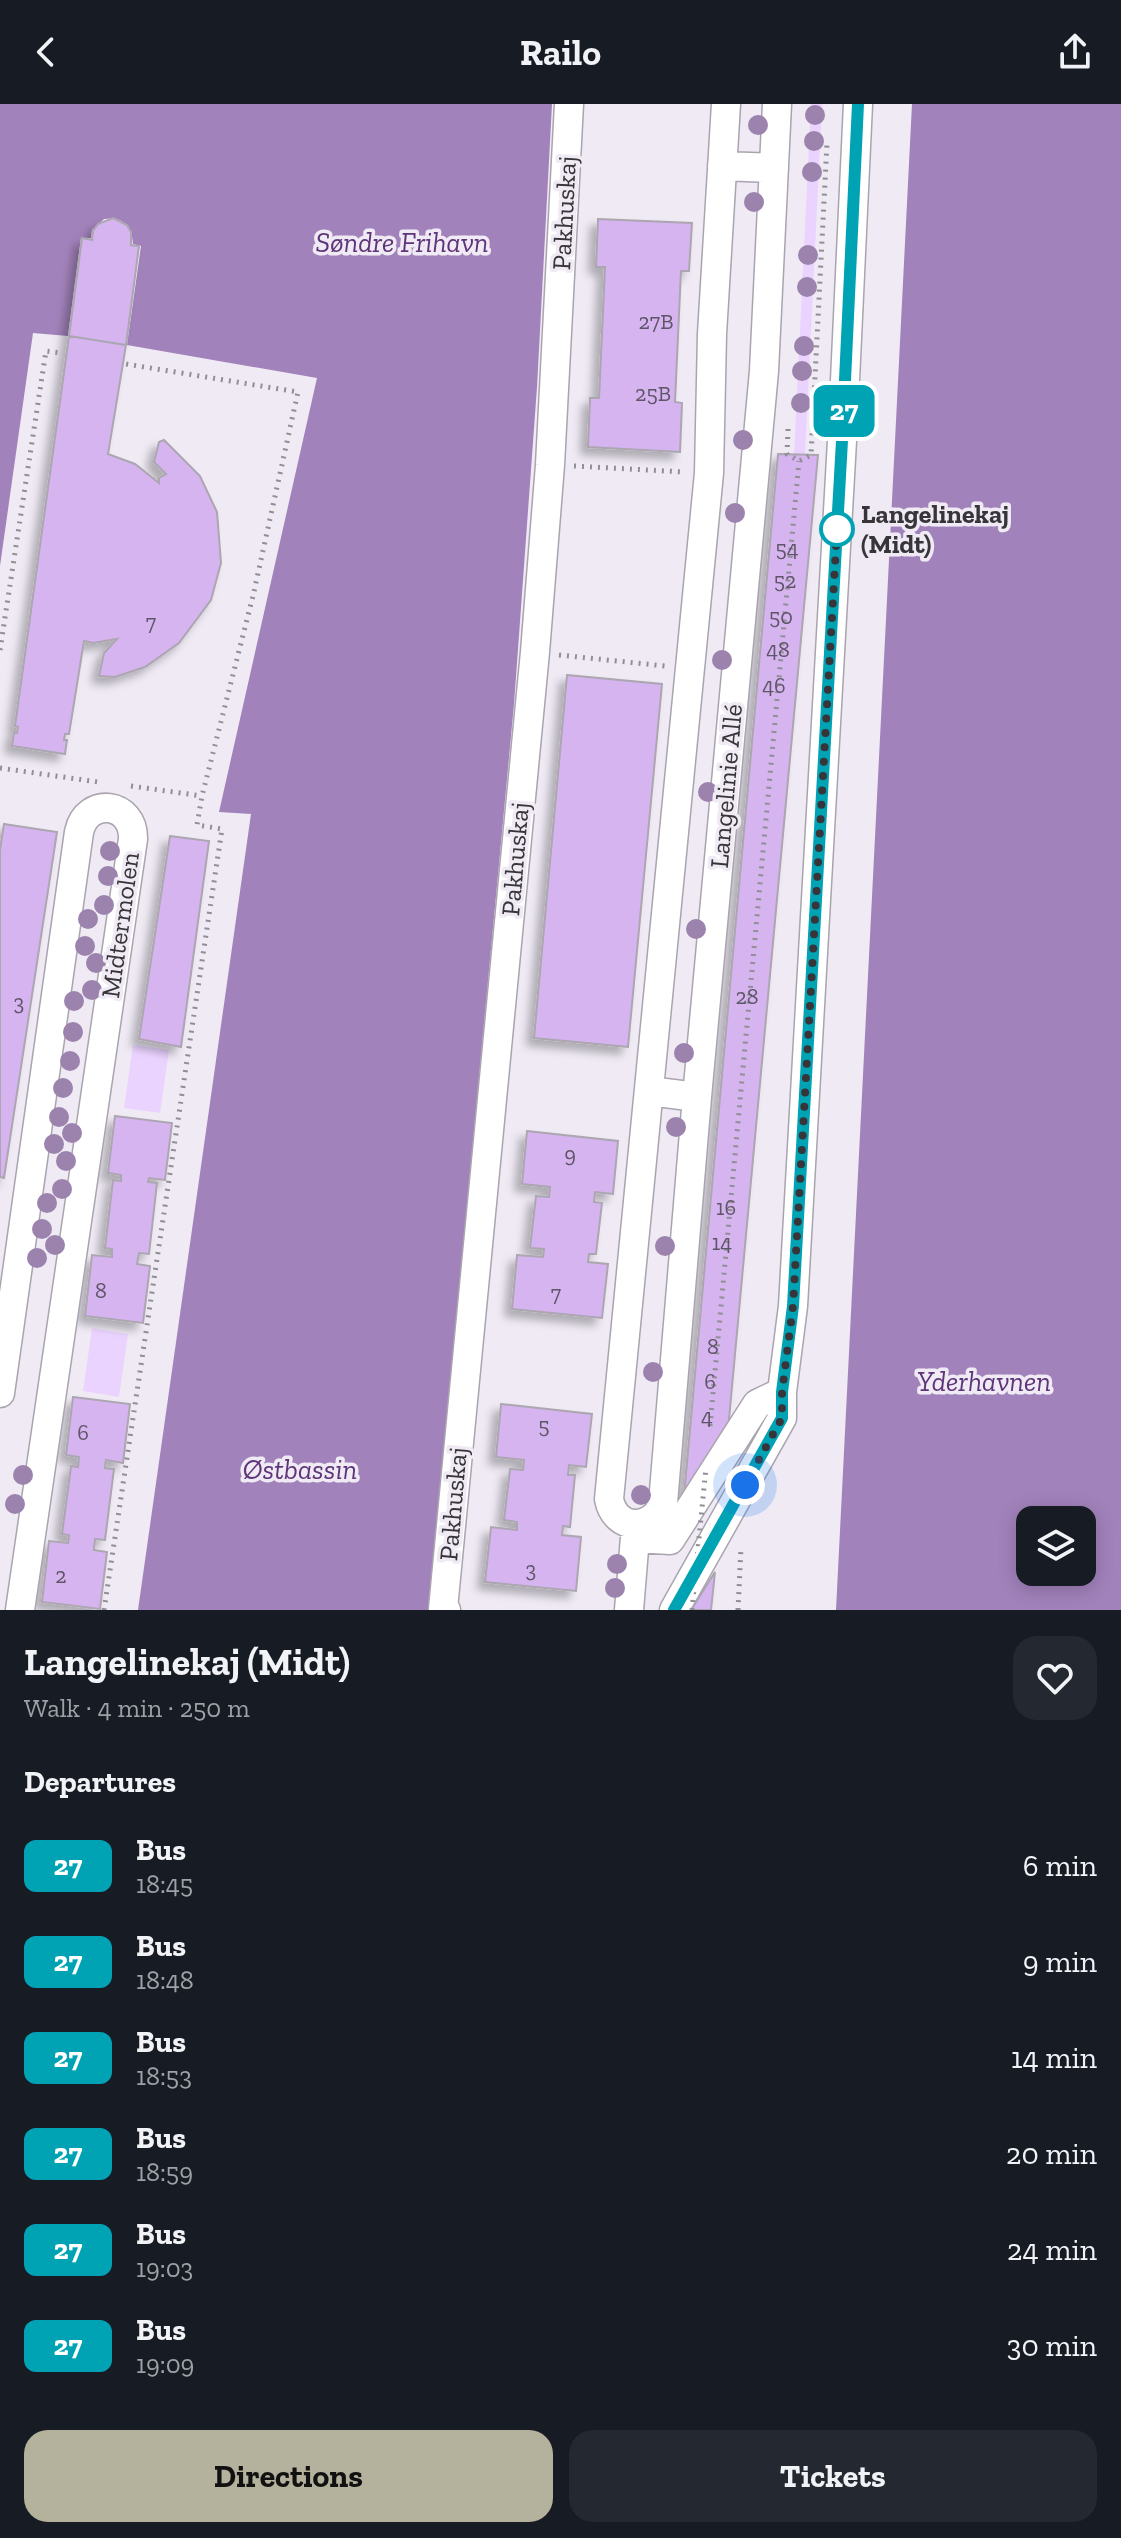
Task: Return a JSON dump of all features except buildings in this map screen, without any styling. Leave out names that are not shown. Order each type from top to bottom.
[{"type":"street","name":"Pakhuskaj","points":[[446,1610],[443,1609],[535,652],[550,465],[569,104]]},
{"type":"street","name":"Langelinie Allé","points":[[726,104],[712,334],[709,473],[609,1499],[614,1514],[636,1531],[657,1515],[663,1503],[764,371],[777,104]]},
{"type":"street","points":[[674,1610],[782,1418],[782,1392],[793,1306],[843,436],[858,104]]},
{"type":"street","points":[[722,166],[774,168]]},
{"type":"street","points":[[709,473],[755,476]]},
{"type":"street","name":"Midtermolen","points":[[0,1393],[79,832],[89,814],[96,809],[110,808],[128,819],[133,839],[20,1610]]},
{"type":"street","points":[[649,1091],[697,1097]]},
{"type":"street","points":[[629,1610],[636,1531],[670,1540],[757,1404],[782,1392]]},
{"type":"path","points":[[799,461],[811,455],[827,136]]},
{"type":"path","points":[[0,650],[46,351],[62,353]]},
{"type":"path","points":[[104,1610],[222,829],[197,825],[253,596],[298,392],[126,364]]},
{"type":"path","points":[[787,454],[799,461]]},
{"type":"path","points":[[709,1436],[799,461]]},
{"type":"path","points":[[550,465],[709,473]]},
{"type":"path","points":[[535,652],[690,669]]},
{"type":"path","points":[[0,768],[61,777]]},
{"type":"path","points":[[692,1610],[708,1452]]},
{"type":"shaded area","points":[[811,104],[822,104],[805,455],[794,454]]},
{"type":"shaded area","points":[[133,1045],[169,1050],[160,1113],[124,1108]]},
{"type":"shaded area","points":[[92,1328],[128,1334],[119,1397],[83,1391]]},
{"type":"water","name":"Østbassin","points":[[0,104],[552,104],[537,387],[514,704],[429,1610],[138,1610],[251,814],[219,812],[317,378],[127,345],[141,246],[133,244],[131,232],[121,221],[104,219],[92,230],[91,238],[81,238],[68,336],[33,333],[0,566]]},
{"type":"water","name":"Yderhavnen","points":[[912,104],[1121,104],[1121,1610],[836,1610]]},
{"type":"bus line","name":"27","points":[[674,1610],[782,1418],[782,1392],[793,1306],[858,104]]},
{"type":"place","name":"Langelinekaj (Midt)","points":[[837,529]]},
{"type":"route","points":[[745,1485],[782,1418],[782,1392],[793,1306],[837,529]]},
{"type":"water label","name":"Søndre Frihavn","points":[[402,242]]}]
